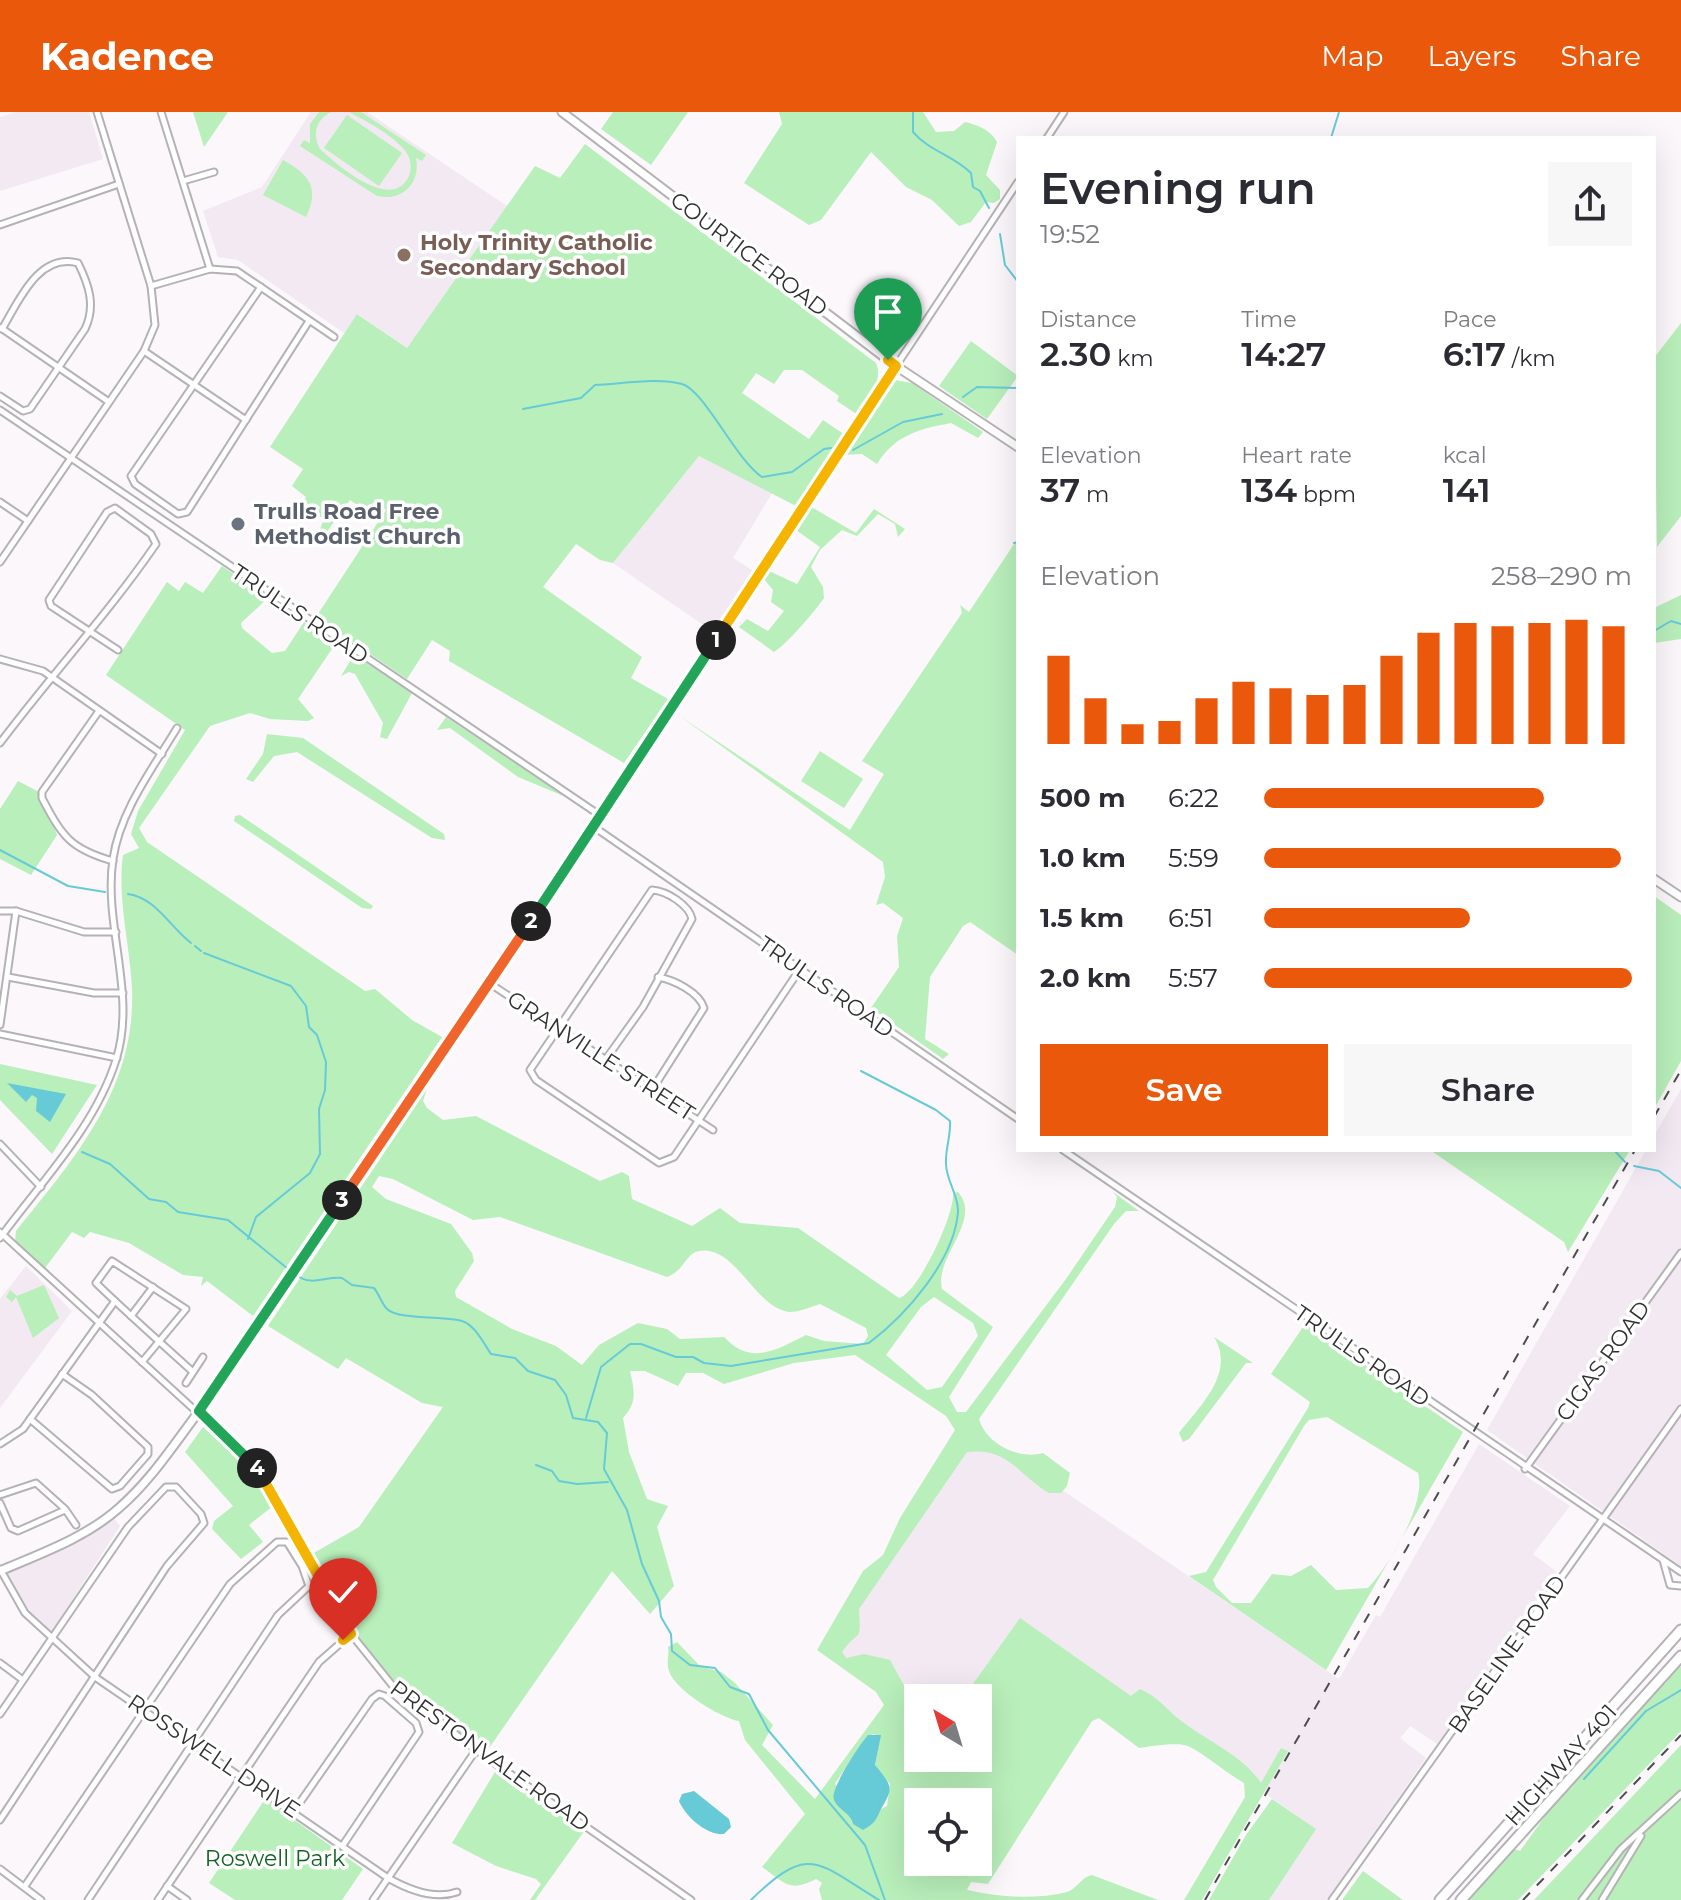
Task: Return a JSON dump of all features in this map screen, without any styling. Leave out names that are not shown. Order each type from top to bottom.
[{"type":"highway","name":"HIGHWAY 401","points":[[1440,1900],[1681,1630]]},
{"type":"highway","name":"HIGHWAY 401","points":[[1461,1900],[1681,1656]]},
{"type":"main road","name":"COURTICE ROAD","points":[[562,112],[896,366],[1016,446]]},
{"type":"main road","points":[[0,1570],[81,1535],[119,1508],[150,1476],[199,1411],[594,827],[896,366]]},
{"type":"main road","points":[[1656,880],[1681,897]]},
{"type":"street","points":[[0,562],[144,351],[155,325],[151,286],[97,112]]},
{"type":"street","points":[[161,112],[210,269]]},
{"type":"street","points":[[1048,136],[1064,112]]},
{"type":"street","points":[[183,181],[214,172]]},
{"type":"street","points":[[0,225],[119,184]]},
{"type":"street","points":[[896,366],[1016,185]]},
{"type":"street","points":[[0,396],[27,411],[58,368],[91,316],[90,296],[78,263],[71,261],[43,269],[32,279],[1,329],[58,368],[109,402]]},
{"type":"street","points":[[151,286],[210,269],[237,271],[334,337]]},
{"type":"street","points":[[261,287],[131,476],[135,484],[178,514],[187,512],[309,321]]},
{"type":"street","points":[[144,351],[246,420]]},
{"type":"street","name":"TRULLS ROAD","points":[[0,410],[601,816]]},
{"type":"street","points":[[0,502],[28,521]]},
{"type":"street","points":[[0,743],[90,633],[156,544],[151,534],[115,508],[107,512],[49,600],[51,606],[90,633],[118,650]]},
{"type":"street","points":[[0,659],[33,666],[162,754]]},
{"type":"street","points":[[99,711],[42,792],[42,798],[59,831],[71,844],[113,861]]},
{"type":"street","points":[[1,1235],[41,1187],[94,1108],[117,1058],[123,993],[113,861],[127,814],[177,728]]},
{"type":"street","name":"TRULLS ROAD","points":[[594,827],[1016,1118]]},
{"type":"street","points":[[606,1059],[643,1007],[692,919],[688,909],[658,889],[647,894],[532,1064],[532,1075],[659,1163],[674,1157],[800,969]]},
{"type":"street","points":[[0,911],[16,911],[84,932],[116,932]]},
{"type":"street","points":[[0,1025],[16,911]]},
{"type":"street","points":[[8,977],[94,993],[123,993]]},
{"type":"street","points":[[652,1090],[704,1008],[698,997],[674,982],[658,977]]},
{"type":"street","name":"GRANVILLE STREET","points":[[489,983],[713,1130]]},
{"type":"street","points":[[0,1034],[117,1058]]},
{"type":"street","points":[[0,1144],[41,1187]]},
{"type":"street","name":"TRULLS ROAD","points":[[1066,1152],[1525,1469],[1681,1572]]},
{"type":"street","name":"PRESTONVALE ROAD","points":[[1,1235],[199,1411],[263,1475],[351,1634],[392,1685],[476,1750],[691,1900]]},
{"type":"street","name":"CIGAS ROAD","points":[[1525,1469],[1678,1262],[1681,1253]]},
{"type":"street","points":[[142,1362],[161,1343],[186,1309],[112,1261],[96,1283],[131,1316],[161,1343],[193,1372]]},
{"type":"street","points":[[131,1316],[153,1287]]},
{"type":"street","points":[[0,1444],[18,1433],[30,1419],[115,1301]]},
{"type":"street","points":[[186,1383],[203,1357]]},
{"type":"street","points":[[30,1419],[114,1489],[148,1454],[148,1447],[135,1434],[92,1395],[62,1374]]},
{"type":"street","name":"BASELINE ROAD","points":[[1332,1900],[1681,1409]]},
{"type":"street","points":[[0,1495],[36,1483],[65,1509],[76,1525]]},
{"type":"street","points":[[0,1714],[128,1527],[166,1487],[176,1487],[201,1514],[204,1523],[167,1566],[0,1820]]},
{"type":"street","points":[[0,1503],[11,1528],[18,1531],[65,1509]]},
{"type":"street","points":[[25,1886],[230,1584],[277,1542],[287,1542],[302,1566],[309,1586],[278,1615],[88,1900]]},
{"type":"street","name":"TRULLS ROAD","points":[[1663,1559],[1670,1585],[1681,1586]]},
{"type":"street","name":"ROSSWELL DRIVE","points":[[0,1570],[25,1613],[95,1677],[388,1878],[417,1892],[445,1897],[457,1892]]},
{"type":"street","points":[[158,1900],[319,1662],[351,1634]]},
{"type":"street","points":[[0,1663],[23,1680]]},
{"type":"street","points":[[294,1811],[372,1699],[379,1694],[385,1696],[416,1723],[419,1732],[343,1845]]},
{"type":"street","points":[[373,1900],[476,1750]]},
{"type":"street","points":[[1582,1900],[1598,1877],[1681,1794]]},
{"type":"street","points":[[1602,1900],[1646,1828]]},
{"type":"street","points":[[0,1869],[41,1900]]},
{"type":"street","points":[[167,1886],[187,1900]]},
{"type":"shaded area","points":[[16,112],[89,112],[103,159],[0,191],[0,117]]},
{"type":"shaded area","name":"Holy Trinity Catholic Secondary School","points":[[311,112],[367,112],[507,206],[407,348],[358,314],[344,333],[238,260],[218,257],[203,211],[262,187]]},
{"type":"shaded area","points":[[699,456],[772,493],[733,558],[755,572],[715,633],[613,563]]},
{"type":"shaded area","points":[[1681,1089],[1681,1566],[1487,1430],[1645,1152],[1656,1152],[1656,1133]]},
{"type":"shaded area","points":[[26,1266],[72,1311],[0,1408],[0,1299]]},
{"type":"shaded area","points":[[976,1431],[1339,1679],[1376,1615],[1380,1617],[1479,1444],[1570,1506],[1533,1554],[1557,1572],[1437,1744],[1410,1726],[1400,1738],[1426,1758],[1327,1900],[1252,1900],[1304,1821],[1020,1619],[973,1684],[904,1684],[904,1690],[820,1650]]},
{"type":"shaded area","points":[[112,1516],[120,1526],[50,1634],[29,1614],[3,1573]]},
{"type":"green space","points":[[193,112],[228,112],[204,147]]},
{"type":"green space","points":[[319,112],[331,112],[317,128],[316,138],[320,149],[351,174],[378,188],[390,190],[401,186],[410,173],[409,158],[388,135],[349,112],[361,112],[426,155],[422,161],[416,158],[416,175],[408,189],[394,196],[377,196],[300,146],[304,140],[310,143],[310,124]]},
{"type":"green space","points":[[613,112],[688,112],[651,165],[601,129]]},
{"type":"green space","points":[[779,112],[923,112],[936,132],[954,131],[965,122],[979,126],[997,142],[986,175],[1000,190],[1000,199],[994,203],[986,202],[971,222],[959,226],[932,200],[906,187],[871,152],[821,220],[809,225],[744,183],[782,124]]},
{"type":"green space","points":[[347,115],[402,153],[379,186],[324,148]]},
{"type":"green space","points":[[585,144],[876,363],[878,370],[873,390],[858,415],[837,401],[839,396],[802,370],[784,370],[774,384],[756,373],[742,393],[809,439],[823,420],[845,435],[798,507],[699,456],[613,563],[600,560],[576,544],[543,587],[642,657],[631,678],[668,699],[624,763],[449,661],[450,651],[432,640],[407,679],[316,617],[386,510],[375,502],[365,510],[350,500],[326,533],[320,529],[324,519],[301,506],[306,497],[292,486],[303,469],[270,447],[357,314],[407,348],[535,166],[560,178]]},
{"type":"green space","points":[[283,160],[300,171],[310,183],[312,198],[306,217],[263,195]]},
{"type":"green space","points":[[1681,323],[1681,516],[1657,547],[1656,484],[1656,355]]},
{"type":"green space","points":[[971,341],[1016,375],[987,419],[939,386]]},
{"type":"green space","points":[[895,380],[912,383],[983,432],[978,438],[951,423],[928,428],[900,440],[877,464],[862,454],[841,455]]},
{"type":"green space","points":[[808,505],[856,533],[874,509],[905,529],[898,537],[895,524],[878,514],[857,536],[842,530],[820,550],[811,567],[823,587],[824,598],[808,619],[774,652],[739,627],[747,619],[768,631],[784,611],[771,602],[773,590],[762,577],[767,570],[797,584],[820,547],[793,528]]},
{"type":"green space","points":[[1016,541],[1016,954],[970,922],[963,926],[930,977],[925,1039],[949,1054],[943,1059],[871,1008],[899,967],[897,936],[903,918],[883,903],[876,905],[885,877],[883,862],[681,717],[850,830],[884,774],[862,761],[962,613],[960,605],[969,612]]},
{"type":"green space","points":[[222,566],[268,598],[241,623],[242,628],[272,653],[285,651],[304,622],[336,643],[298,699],[314,718],[308,721],[270,719],[250,713],[210,726],[139,828],[147,842],[365,991],[375,989],[412,1020],[442,1037],[253,1316],[207,1281],[201,1286],[203,1277],[183,1275],[129,1243],[90,1232],[84,1238],[72,1232],[45,1268],[15,1242],[16,1231],[60,1176],[98,1120],[124,1058],[131,1025],[132,989],[123,905],[123,855],[139,848],[131,834],[138,811],[185,730],[106,675],[167,582],[179,591],[185,582],[203,593]]},
{"type":"green space","points":[[1681,595],[1681,639],[1656,643],[1656,607]]},
{"type":"green space","points":[[354,655],[412,693],[387,739],[380,737],[383,723],[355,674],[349,672],[341,676]]},
{"type":"green space","points":[[446,717],[566,797],[518,777],[450,728],[437,730]]},
{"type":"green space","points":[[267,734],[303,738],[444,834],[445,840],[432,838],[297,752],[274,756],[253,782],[246,779],[263,754]]},
{"type":"green space","points":[[820,751],[863,779],[844,808],[801,781]]},
{"type":"green space","points":[[18,781],[41,793],[57,835],[31,875],[0,859],[0,809]]},
{"type":"green space","points":[[240,815],[373,906],[371,909],[362,908],[234,821],[235,816]]},
{"type":"green space","points":[[1656,897],[1681,915],[1681,1061],[1656,1105]]},
{"type":"green space","points":[[0,1064],[97,1085],[52,1154],[0,1100]]},
{"type":"green space","points":[[427,1089],[423,1101],[443,1120],[476,1116],[600,1181],[622,1172],[629,1176],[632,1199],[692,1226],[720,1208],[740,1223],[798,1228],[899,1298],[916,1283],[934,1252],[948,1218],[953,1193],[958,1192],[965,1214],[941,1277],[942,1289],[993,1327],[949,1397],[957,1412],[966,1412],[1066,1279],[1115,1207],[1117,1197],[1113,1192],[1139,1211],[1126,1211],[1114,1224],[979,1419],[996,1443],[1014,1452],[1043,1453],[1070,1473],[1067,1486],[1061,1493],[1049,1493],[1003,1458],[967,1452],[859,1609],[858,1635],[842,1652],[846,1658],[864,1654],[890,1660],[904,1685],[904,1772],[992,1772],[992,1684],[973,1684],[1020,1618],[1131,1696],[1140,1689],[1151,1695],[1180,1720],[1245,1765],[1261,1783],[1281,1748],[1288,1751],[1202,1900],[1184,1900],[1245,1797],[1244,1783],[1185,1745],[1139,1748],[1099,1718],[1092,1721],[988,1884],[971,1882],[967,1890],[1004,1896],[1042,1896],[1067,1892],[1092,1875],[1158,1900],[822,1900],[819,1889],[822,1883],[816,1879],[793,1886],[762,1867],[805,1814],[745,1740],[739,1721],[709,1708],[677,1684],[668,1667],[668,1647],[677,1642],[700,1666],[721,1672],[735,1683],[773,1725],[762,1745],[815,1799],[884,1705],[876,1692],[817,1650],[863,1571],[883,1555],[900,1518],[955,1430],[946,1416],[855,1355],[794,1363],[724,1384],[703,1373],[686,1373],[678,1386],[645,1371],[630,1371],[633,1401],[623,1418],[629,1452],[647,1499],[668,1506],[657,1527],[674,1586],[650,1614],[612,1571],[487,1751],[421,1704],[377,1663],[349,1625],[312,1554],[359,1527],[443,1407],[422,1403],[346,1358],[338,1369],[268,1326]],"holes":[[[379,1176],[393,1179],[473,1220],[500,1217],[667,1277],[695,1252],[712,1251],[734,1266],[777,1308],[793,1312],[820,1304],[866,1328],[868,1336],[863,1344],[824,1341],[806,1335],[774,1350],[754,1353],[734,1346],[724,1337],[680,1339],[667,1329],[638,1323],[599,1345],[582,1365],[556,1346],[512,1329],[456,1297],[455,1291],[474,1261],[472,1253],[451,1224],[386,1199],[372,1187]],[[934,1297],[973,1323],[978,1336],[942,1387],[927,1390],[886,1355],[921,1307]],[[873,1734],[880,1736],[875,1766],[890,1784],[887,1806],[853,1824],[835,1783],[859,1748]]]},
{"type":"green space","points":[[1433,1152],[1629,1152],[1568,1252],[1564,1242]]},
{"type":"green space","points":[[44,1285],[59,1318],[33,1338],[16,1297],[12,1302],[6,1297],[10,1290],[17,1296]]},
{"type":"green space","points":[[1305,1324],[1463,1432],[1399,1543],[1417,1501],[1418,1473],[1327,1417],[1309,1420],[1213,1580],[1232,1603],[1251,1603],[1272,1574],[1291,1576],[1311,1565],[1336,1590],[1368,1588],[1392,1555],[1326,1670],[1189,1576],[1206,1572],[1308,1408],[1310,1402],[1271,1374]]},
{"type":"green space","points":[[1214,1337],[1253,1363],[1246,1363],[1189,1439],[1183,1442],[1179,1433],[1205,1400],[1218,1376],[1220,1350]]},
{"type":"green space","points":[[203,1427],[245,1465],[273,1506],[249,1525],[263,1542],[241,1559],[212,1529],[214,1521],[233,1506],[185,1452]]},
{"type":"green space","points":[[1677,1666],[1681,1667],[1681,1731],[1518,1900],[1466,1900],[1512,1848],[1520,1851],[1556,1801],[1655,1690],[1666,1683]]},
{"type":"green space","points":[[1681,1745],[1681,1900],[1534,1900]]},
{"type":"green space","points":[[495,1772],[524,1794],[528,1791],[585,1830],[535,1900],[530,1900],[541,1884],[536,1879],[496,1866],[452,1843]]},
{"type":"green space","name":"Roswell Park","points":[[265,1799],[363,1869],[342,1900],[235,1900],[209,1883]]},
{"type":"green space","points":[[1272,1799],[1316,1829],[1269,1900],[1209,1900],[1246,1835]]},
{"type":"green space","points":[[1363,1871],[1403,1900],[1342,1900]]},
{"type":"water","points":[[7,1083],[66,1094],[50,1122],[36,1111],[37,1098],[32,1095],[26,1102]]},
{"type":"water","points":[[868,1735],[881,1735],[875,1765],[890,1788],[876,1819],[863,1830],[853,1824],[836,1804],[834,1795],[846,1767]]},
{"type":"water","points":[[694,1791],[729,1819],[731,1827],[724,1834],[704,1828],[691,1819],[682,1807],[679,1801],[682,1794]]},
{"type":"waterway","points":[[913,112],[913,132],[971,173],[973,187],[980,191],[989,208]]},
{"type":"waterway","points":[[1332,136],[1339,112]]},
{"type":"waterway","points":[[1000,234],[1005,265],[1016,279]]},
{"type":"waterway","points":[[523,409],[581,398],[595,385],[672,382],[691,389],[762,477],[792,472],[824,449],[831,448]]},
{"type":"waterway","points":[[963,397],[977,387],[1016,388]]},
{"type":"waterway","points":[[853,450],[903,422],[942,414]]},
{"type":"waterway","points":[[1656,630],[1671,621],[1681,624]]},
{"type":"waterway","points":[[0,850],[68,886],[105,892]]},
{"type":"waterway","points":[[128,894],[147,901],[191,943]]},
{"type":"waterway","points":[[195,946],[201,951]]},
{"type":"waterway","points":[[204,953],[291,986],[306,1006],[309,1027],[317,1035],[326,1062],[325,1090],[319,1109],[320,1154],[310,1173],[256,1217],[248,1239]]},
{"type":"waterway","points":[[586,1418],[601,1367],[630,1344],[641,1344],[676,1357],[693,1357],[704,1363],[731,1366],[869,1343],[898,1318],[926,1285],[948,1249],[958,1212],[946,1164],[950,1121],[936,1110],[861,1071]]},
{"type":"waterway","points":[[82,1152],[110,1164],[149,1199],[166,1202],[178,1212],[228,1220],[288,1269]]},
{"type":"waterway","points":[[1616,1152],[1625,1162]]},
{"type":"waterway","points":[[1634,1166],[1659,1171],[1681,1188]]},
{"type":"waterway","points":[[296,1275],[313,1281],[342,1278],[352,1285],[374,1288],[387,1309],[401,1315],[467,1323],[491,1354],[515,1358],[528,1371],[555,1380],[566,1395],[573,1418],[598,1422],[607,1433],[604,1469],[627,1510],[642,1564],[659,1601],[661,1617],[671,1634],[672,1651],[690,1665],[715,1668],[730,1687],[749,1694],[768,1730],[865,1845],[885,1900]]},
{"type":"waterway","points":[[536,1465],[552,1471],[559,1481],[577,1484],[608,1482]]},
{"type":"waterway","points":[[1584,1779],[1646,1711],[1681,1690]]},
{"type":"waterway","points":[[751,1900],[787,1870],[814,1864],[827,1868],[879,1900]]},
{"type":"railway","points":[[1656,1114],[1681,1070]]},
{"type":"railway","points":[[1205,1900],[1634,1152]]},
{"type":"railway","points":[[1523,1900],[1681,1735]]},
{"type":"place","name":"Holy Trinity Catholic Secondary School","points":[[404,255]]},
{"type":"place","name":"Trulls Road Free Methodist Church","points":[[238,524]]},
{"type":"route","points":[[343,1640],[351,1634],[274,1492],[250,1459],[199,1411],[594,827],[896,366],[888,360]]}]
